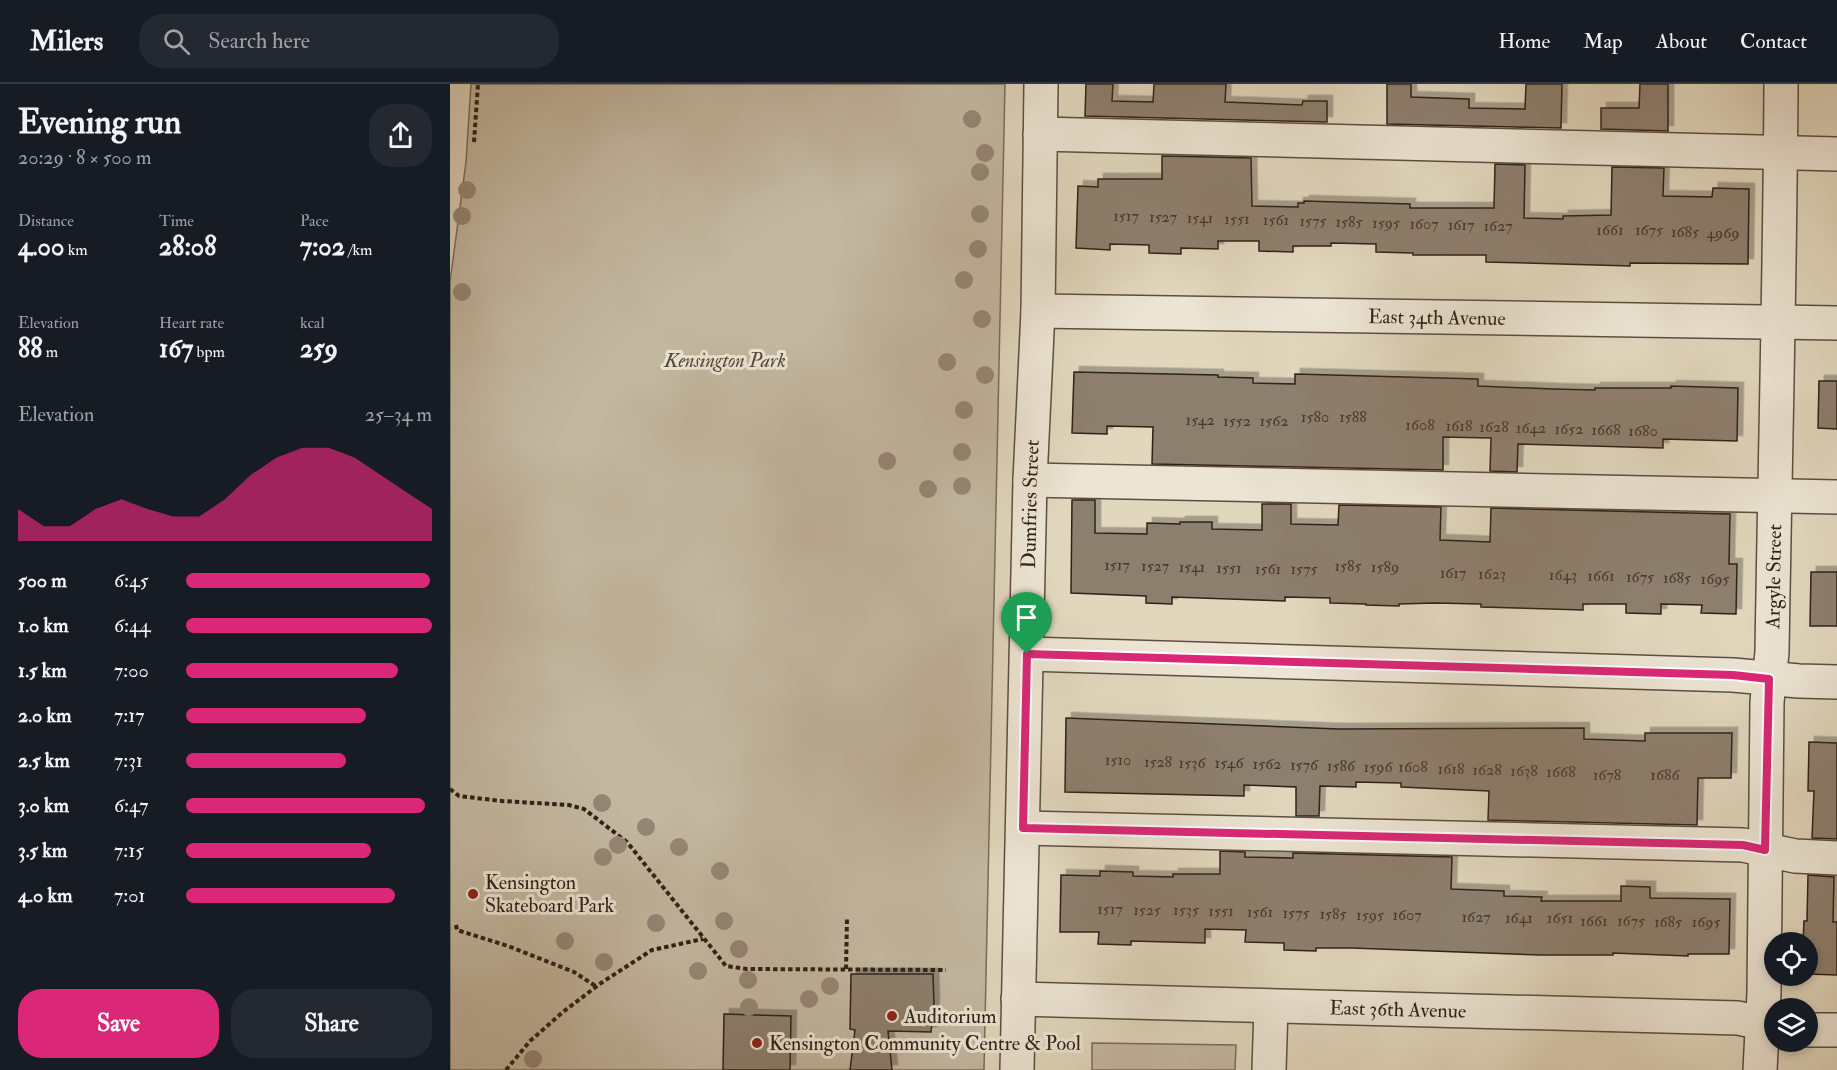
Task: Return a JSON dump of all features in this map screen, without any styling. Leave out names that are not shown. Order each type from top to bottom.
[{"type":"street","name":"Dumfries Street","points":[[1017,1070],[1030,480],[1038,311],[1041,84]]},
{"type":"street","name":"Argyle Street","points":[[1765,998],[1765,850],[1769,679],[1772,652],[1781,84]]},
{"type":"street","points":[[1040,134],[1837,154]]},
{"type":"street","name":"East 34th Avenue","points":[[1038,311],[1837,323]]},
{"type":"street","points":[[1030,480],[1837,497]]},
{"type":"street","points":[[1027,654],[1721,675],[1837,682]]},
{"type":"street","points":[[1023,828],[1743,845],[1795,856],[1837,858]]},
{"type":"street","name":"East 36th Avenue","points":[[1018,999],[1738,1018],[1764,1023]]},
{"type":"street","points":[[1269,1070],[1271,1007]]},
{"type":"street","points":[[1818,1030],[1837,1030]]},
{"type":"street","name":"Argyle Street","points":[[1760,1070],[1764,1047]]},
{"type":"path","points":[[474,142],[478,84]]},
{"type":"path","points":[[450,789],[459,796],[569,805],[584,809],[627,842],[726,966],[747,969],[945,970]]},
{"type":"path","points":[[846,969],[847,918]]},
{"type":"path","points":[[456,925],[457,930],[508,946],[574,972],[597,987]]},
{"type":"path","points":[[506,1070],[530,1041],[563,1012],[652,950],[703,939]]},
{"type":"green space","name":"Kensington Park","points":[[471,84],[1005,84],[984,1070],[450,1070],[450,282],[466,162]]},
{"type":"green space","points":[[1092,1043],[1236,1045],[1235,1070],[1092,1070]]},
{"type":"building","points":[[1086,84],[1113,84],[1112,101],[1153,102],[1154,84],[1226,84],[1225,102],[1302,105],[1303,101],[1327,101],[1327,122],[1085,116]]},
{"type":"building","points":[[1387,84],[1411,84],[1411,97],[1469,99],[1469,108],[1525,109],[1526,84],[1562,84],[1561,128],[1387,124]]},
{"type":"building","points":[[1640,84],[1668,84],[1668,131],[1601,129],[1601,108],[1639,108]]},
{"type":"building","points":[[1162,156],[1251,158],[1252,206],[1298,207],[1298,203],[1304,203],[1304,201],[1410,204],[1410,208],[1494,208],[1495,164],[1525,165],[1524,218],[1563,219],[1563,216],[1611,215],[1612,167],[1664,168],[1663,196],[1712,197],[1713,188],[1749,189],[1748,264],[1630,263],[1630,266],[1486,262],[1486,255],[1413,255],[1413,253],[1376,252],[1376,244],[1331,243],[1331,246],[1293,246],[1293,252],[1259,251],[1259,241],[1218,241],[1218,249],[1181,248],[1181,254],[1149,253],[1149,245],[1110,244],[1110,250],[1076,248],[1078,186],[1098,187],[1098,179],[1162,179]]},
{"type":"building","points":[[1074,372],[1218,375],[1218,377],[1253,378],[1253,383],[1295,384],[1295,374],[1478,379],[1478,386],[1553,389],[1595,390],[1595,388],[1671,388],[1671,386],[1738,388],[1737,441],[1663,439],[1663,448],[1518,444],[1517,472],[1490,471],[1491,438],[1443,437],[1443,470],[1152,464],[1153,427],[1107,426],[1107,434],[1072,433]]},
{"type":"building","points":[[1819,381],[1837,381],[1837,429],[1818,428]]},
{"type":"building","points":[[1072,500],[1095,500],[1095,533],[1147,534],[1147,523],[1180,524],[1180,522],[1212,522],[1212,529],[1262,530],[1262,504],[1291,504],[1291,524],[1338,525],[1339,505],[1441,507],[1440,540],[1490,542],[1491,508],[1730,514],[1729,564],[1737,564],[1736,614],[1701,613],[1702,605],[1661,604],[1661,614],[1626,613],[1626,604],[1583,604],[1583,610],[1481,607],[1481,604],[1366,605],[1330,603],[1330,598],[1285,597],[1285,601],[1172,597],[1172,604],[1146,603],[1146,596],[1071,593]]},
{"type":"building","points":[[1811,572],[1837,572],[1837,626],[1810,626]]},
{"type":"building","points":[[1066,718],[1339,729],[1584,728],[1584,739],[1645,741],[1645,733],[1732,733],[1731,778],[1698,778],[1697,825],[1488,820],[1489,791],[1401,787],[1401,783],[1356,782],[1356,787],[1320,786],[1319,816],[1296,816],[1296,787],[1244,785],[1244,796],[1065,792]]},
{"type":"building","points":[[1809,742],[1837,743],[1837,839],[1812,838],[1814,791],[1808,791]]},
{"type":"building","points":[[1220,851],[1245,852],[1245,857],[1293,858],[1293,853],[1452,857],[1451,889],[1504,891],[1504,896],[1542,897],[1541,901],[1621,901],[1621,886],[1650,887],[1650,898],[1730,899],[1729,954],[1540,955],[1352,948],[1316,948],[1316,951],[1284,950],[1284,943],[1245,942],[1246,930],[1205,929],[1205,943],[1131,941],[1131,945],[1098,944],[1099,932],[1060,932],[1061,875],[1100,876],[1100,871],[1133,872],[1133,876],[1173,877],[1173,874],[1220,874]]},
{"type":"building","points":[[1808,875],[1834,877],[1833,922],[1837,922],[1837,975],[1818,974],[1818,932],[1803,932],[1804,921],[1807,921]]},
{"type":"building","name":"Auditorium","points":[[851,974],[933,974],[934,1003],[931,1032],[888,1031],[892,1070],[850,1070],[855,1030],[850,1029]]},
{"type":"building","name":"Kensington Community Centre & Pool","points":[[724,1014],[791,1016],[790,1070],[723,1070]]},
{"type":"place","name":"Kensington Skateboard Park","points":[[473,894]]},
{"type":"place","name":"Auditorium","points":[[892,1016]]},
{"type":"place","name":"Kensington Community Centre & Pool","points":[[757,1043]]},
{"type":"route","points":[[1027,654],[1733,675],[1769,679],[1765,850],[1743,845],[1023,828],[1027,654]]}]
